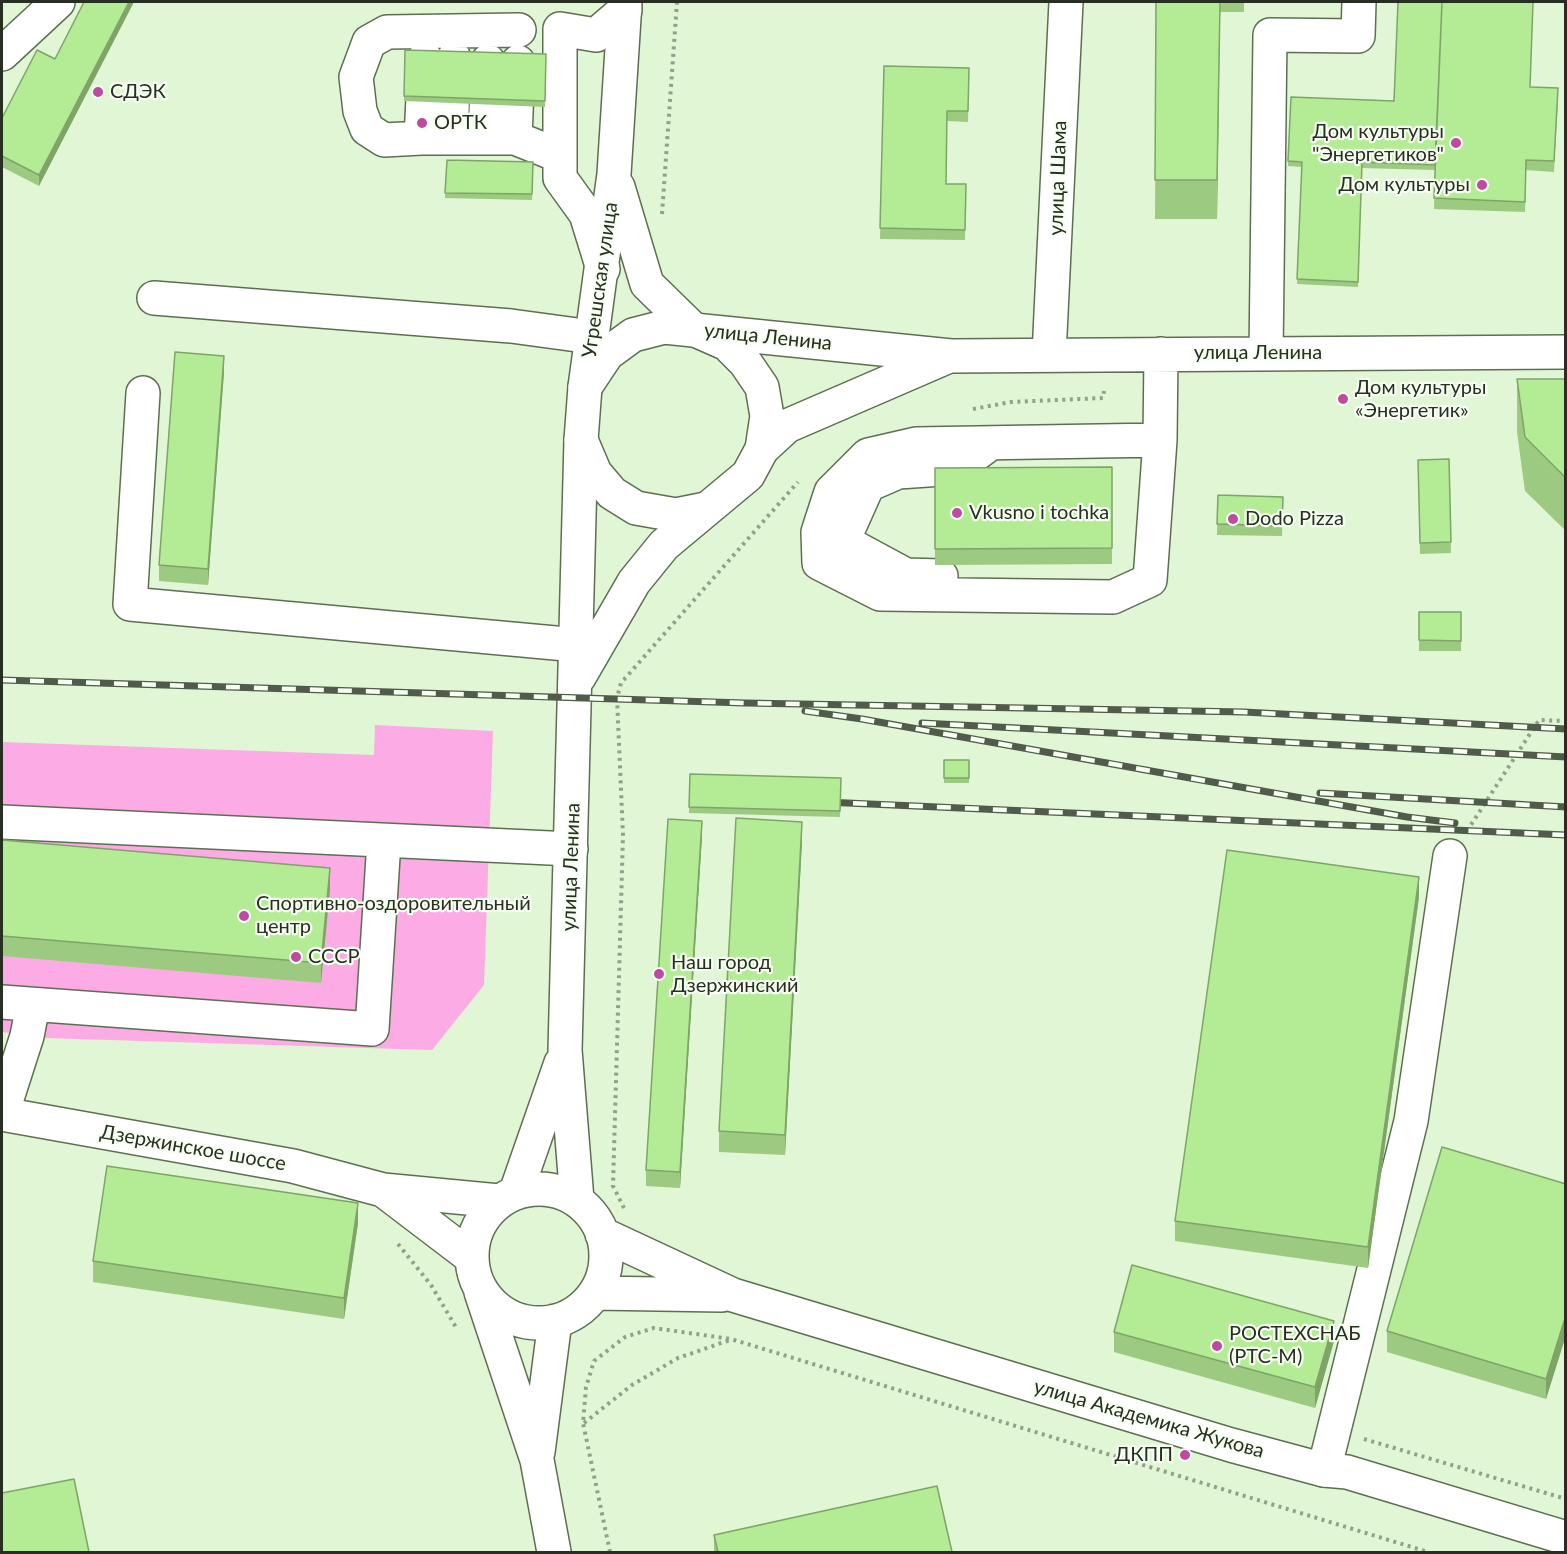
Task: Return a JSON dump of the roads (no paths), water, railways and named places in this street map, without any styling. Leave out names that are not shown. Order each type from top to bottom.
[{"type":"main road","points":[[2,54],[58,2]]},
{"type":"main road","name":"улица Шама","points":[[1049,355],[1066,2]]},
{"type":"main road","points":[[1266,354],[1270,34],[1358,36],[1359,2]]},
{"type":"main road","points":[[560,156],[500,138],[436,137],[384,140],[367,129],[360,111],[356,77],[369,42],[387,32],[504,31],[561,15],[596,35],[625,6]]},
{"type":"main road","name":"Угрешская улица","points":[[585,387],[603,269],[614,174],[625,6]]},
{"type":"main road","points":[[561,15],[560,178],[586,214],[603,269]]},
{"type":"main road","points":[[500,138],[504,31]]},
{"type":"main road","points":[[436,137],[441,32]]},
{"type":"main road","name":"Угрешская улица","points":[[614,174],[647,284],[693,329]]},
{"type":"main road","points":[[154,298],[511,327],[592,338]]},
{"type":"main road","name":"улица Ленина","points":[[577,1200],[565,1050],[581,440],[585,387],[606,354],[633,335],[664,327],[951,356],[1566,352]]},
{"type":"main road","name":"улица Ленина","points":[[576,683],[634,582],[664,545],[748,476],[762,449],[767,416],[762,387],[745,362],[727,345],[693,329]]},
{"type":"main road","points":[[1160,440],[916,444],[868,455],[831,492],[818,532],[819,563],[880,594],[1113,597],[1150,580],[1160,440],[1161,354]]},
{"type":"main road","name":"улица Ленина","points":[[762,449],[787,426],[951,356]]},
{"type":"main road","points":[[143,393],[130,604],[577,645]]},
{"type":"main road","name":"улица Ленина","points":[[581,440],[595,473],[612,493],[636,507],[676,515],[706,509]]},
{"type":"main road","points":[[2,822],[571,849]]},
{"type":"main road","points":[[2,1114],[27,1036],[17,1004],[372,1029],[384,841]]},
{"type":"main road","points":[[1324,1470],[1411,1121],[1450,856]]},
{"type":"main road","name":"улица Ленина","points":[[508,1196],[565,1050]]},
{"type":"main road","name":"Дзержинское шоссе","points":[[2,1114],[293,1166],[383,1190],[508,1196]]},
{"type":"main road","name":"Дзержинское шоссе","points":[[383,1190],[471,1257]]},
{"type":"main road","points":[[480,1291],[498,1310],[521,1321],[555,1322],[571,1315],[595,1293],[603,1274],[615,1223],[596,1221],[577,1200],[558,1191],[548,1190],[508,1196],[478,1225],[472,1240],[471,1257],[480,1291],[537,1460],[554,1552]]},
{"type":"main road","name":"улица Академика Жукова","points":[[615,1223],[733,1295],[1324,1470],[1347,1472],[1566,1539]]},
{"type":"main road","name":"улица Академика Жукова","points":[[595,1293],[733,1295]]},
{"type":"main road","points":[[537,1460],[555,1322]]},
{"type":"railway","points":[[2,680],[745,703],[1244,712],[1566,729]]},
{"type":"railway","points":[[805,711],[862,719],[1407,817],[1455,823]]},
{"type":"railway","points":[[922,723],[1566,757]]},
{"type":"railway","points":[[1320,793],[1566,807]]},
{"type":"railway","points":[[825,802],[1566,835]]},
{"type":"place","name":"СДЭК","points":[[98,92]]},
{"type":"place","name":"ОРТК","points":[[422,123]]},
{"type":"place","name":"Дом культуры \"Энергетиков\"","points":[[1456,143]]},
{"type":"place","name":"Дом культуры","points":[[1482,185]]},
{"type":"place","name":"Дом культуры «Энергетик»","points":[[1343,399]]},
{"type":"place","name":"Vkusno i tochka","points":[[957,513]]},
{"type":"place","name":"Dodo Pizza","points":[[1233,519]]},
{"type":"place","name":"Спортивно-оздоровительный центр","points":[[244,916]]},
{"type":"place","name":"СССР","points":[[296,957]]},
{"type":"place","name":"Наш город Дзержинский","points":[[659,974]]},
{"type":"place","name":"РОСТЕХСНАБ (РТС-М)","points":[[1217,1346]]},
{"type":"place","name":"ДКПП","points":[[1185,1455]]}]
